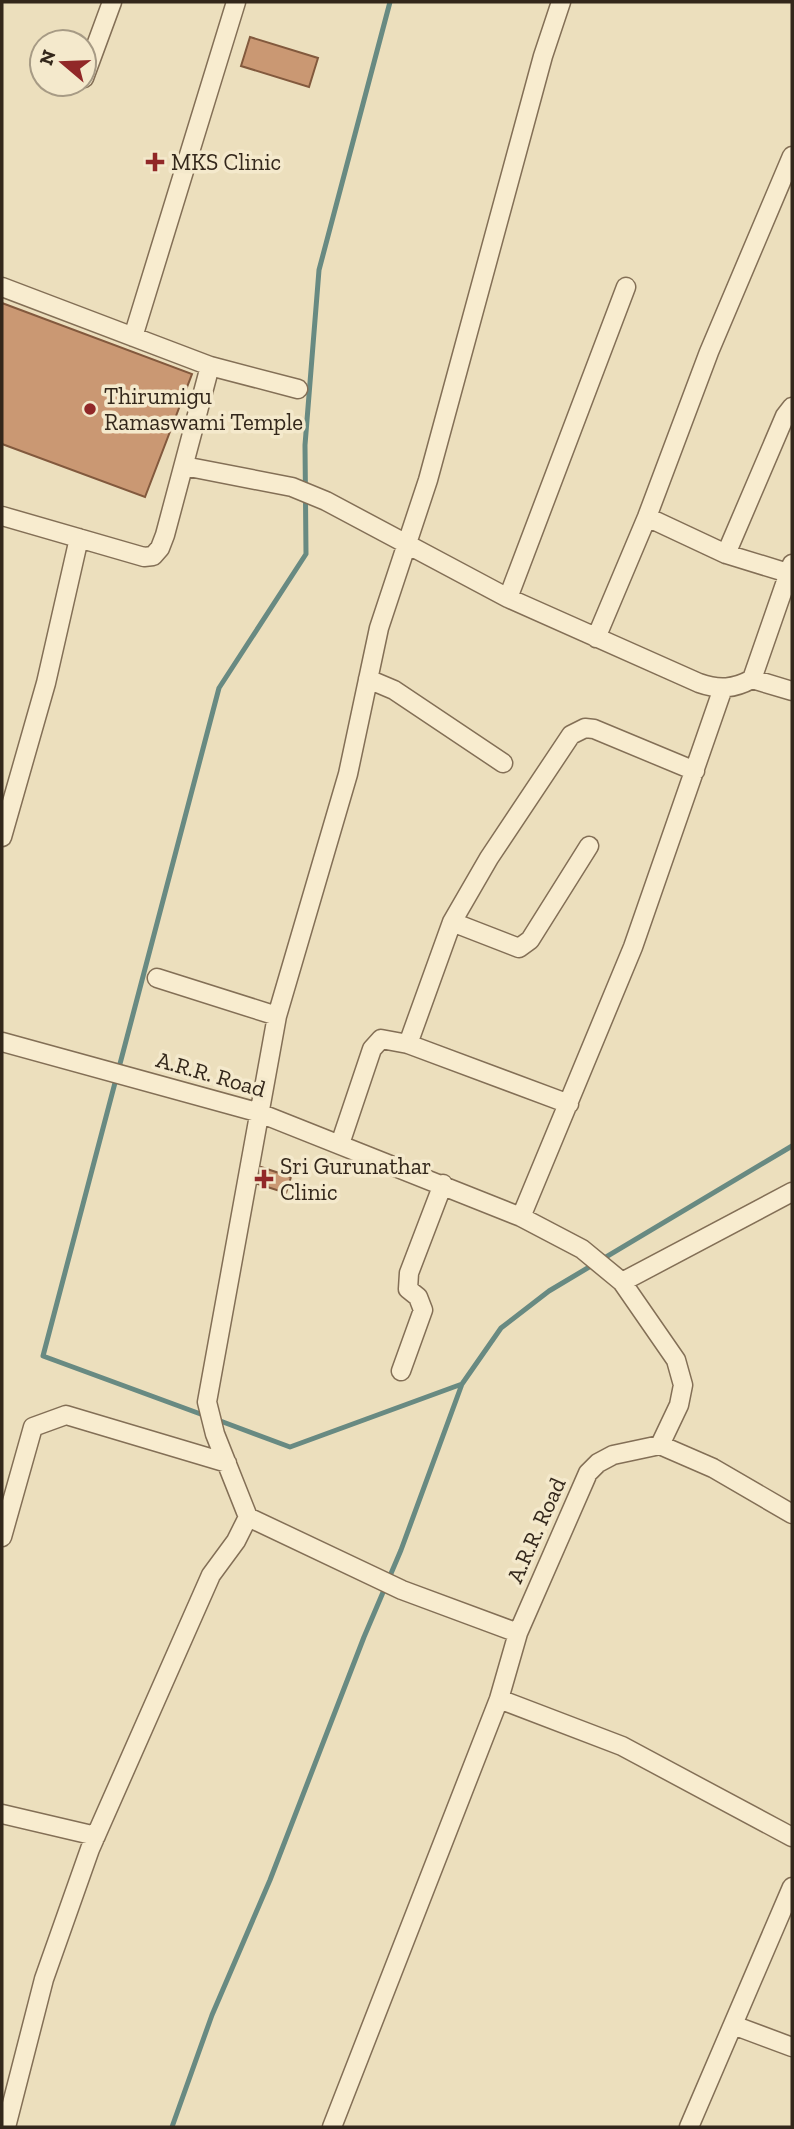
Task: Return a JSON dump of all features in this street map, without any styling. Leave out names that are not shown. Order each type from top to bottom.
[{"type":"street","points":[[98,40],[112,2]]},
{"type":"street","points":[[133,337],[236,2]]},
{"type":"street","points":[[518,1633],[402,1590],[248,1517],[215,1434],[207,1402],[257,1112],[277,1016],[345,785],[379,628],[407,545],[467,343],[543,56],[561,2]]},
{"type":"street","points":[[596,638],[647,516],[709,352],[792,156]]},
{"type":"street","points":[[2,287],[210,366],[298,389]]},
{"type":"street","points":[[509,598],[626,287]]},
{"type":"street","points":[[2,516],[144,557],[153,556],[160,548],[210,366]]},
{"type":"street","points":[[726,554],[785,416],[792,407]]},
{"type":"street","points":[[184,466],[292,487],[327,501],[509,598],[699,683],[723,688],[739,686],[752,680],[792,691]]},
{"type":"street","points":[[647,516],[726,554],[790,567],[752,680]]},
{"type":"street","points":[[2,836],[46,683],[79,538]]},
{"type":"street","points":[[368,679],[394,690],[503,763]]},
{"type":"street","points":[[521,1217],[633,947],[723,688]]},
{"type":"street","points":[[408,1044],[452,922],[489,858],[577,730],[594,729],[695,771]]},
{"type":"street","points":[[452,922],[519,948],[530,940],[589,846]]},
{"type":"street","points":[[156,978],[277,1016]]},
{"type":"street","points":[[340,1144],[376,1044],[387,1039],[408,1044],[569,1104]]},
{"type":"street","name":"A.R.R. Road","points":[[2,1042],[257,1112],[521,1217],[582,1249],[617,1277],[676,1360],[683,1385],[679,1405],[660,1446],[613,1455],[598,1463],[588,1473],[518,1633],[499,1699],[332,2127]]},
{"type":"street","points":[[401,1371],[423,1310],[418,1297],[408,1289],[409,1273],[443,1184]]},
{"type":"street","points":[[617,1277],[792,1192]]},
{"type":"street","points":[[2,1537],[10,1481],[33,1427],[66,1415],[227,1463]]},
{"type":"street","points":[[660,1446],[713,1468],[792,1514]]},
{"type":"street","points":[[6,2127],[44,1979],[96,1836],[211,1575],[236,1541],[248,1517]]},
{"type":"street","points":[[499,1699],[622,1746],[792,1837]]},
{"type":"street","points":[[2,1814],[96,1836]]},
{"type":"street","points":[[690,2127],[792,1887]]},
{"type":"street","points":[[733,2025],[792,2047]]},
{"type":"building","points":[[250,37],[318,58],[309,87],[241,66]]},
{"type":"building","name":"Thirumigu Ramaswami Temple","points":[[2,303],[192,374],[145,497],[2,444]]},
{"type":"building","points":[[261,1167],[291,1177],[286,1193],[258,1184]]},
{"type":"waterway","points":[[206,1416],[43,1356],[219,688],[306,554],[305,445],[319,270],[390,2]]},
{"type":"waterway","points":[[172,2127],[212,2015],[270,1880],[364,1637],[401,1550],[462,1384],[501,1328],[549,1291],[792,1146]]},
{"type":"waterway","points":[[215,1419],[290,1447],[462,1384]]},
{"type":"place","name":"MKS Clinic","points":[[155,162]]},
{"type":"place","name":"Thirumigu Ramaswami Temple","points":[[90,409]]},
{"type":"place","name":"Sri Gurunathar Clinic","points":[[264,1179]]}]
